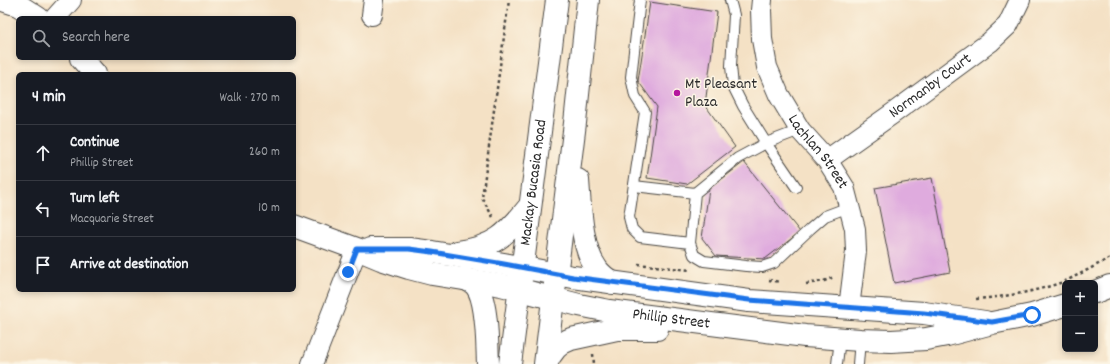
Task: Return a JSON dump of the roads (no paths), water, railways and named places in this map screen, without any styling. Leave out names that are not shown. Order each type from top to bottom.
[{"type":"street","points":[[3,0],[18,6],[35,16]]},
{"type":"street","points":[[57,16],[71,0]]},
{"type":"street","name":"Mackay Bucasia Road","points":[[510,364],[529,207],[557,0]]},
{"type":"street","points":[[545,364],[575,123],[588,0]]},
{"type":"street","name":"Lachlan Street","points":[[762,0],[762,39],[767,67],[779,95],[800,130],[827,160],[844,187],[850,207],[855,229],[856,252],[849,308]]},
{"type":"street","name":"Normanby Court","points":[[827,160],[990,42],[1008,25],[1020,0]]},
{"type":"street","points":[[83,60],[93,72]]},
{"type":"street","points":[[575,123],[580,204],[584,238],[596,268],[602,275],[613,283]]},
{"type":"street","points":[[432,252],[446,253],[483,247],[506,233],[529,207]]},
{"type":"street","name":"Phillip Street","points":[[296,227],[409,268],[432,274],[463,278],[520,289],[579,305],[609,311],[850,340],[891,341],[926,339],[947,335],[992,322],[1032,315],[1062,306]]},
{"type":"street","points":[[312,364],[357,249]]},
{"type":"street","name":"Phillip Street","points":[[357,249],[409,249],[613,283],[749,300],[924,313],[992,322]]},
{"type":"street","points":[[463,278],[475,284],[482,298],[485,315],[488,364]]},
{"type":"street","points":[[1098,291],[1110,286]]},
{"type":"street","points":[[849,308],[850,340]]},
{"type":"street","points":[[545,364],[553,351],[562,343],[609,330],[750,329]]},
{"type":"lane","points":[[640,0],[631,77],[635,96],[644,112],[629,217],[632,230],[640,237],[690,243]]},
{"type":"lane","points":[[730,0],[734,15],[731,66],[733,86],[743,106],[766,143],[796,187]]},
{"type":"lane","points":[[800,130],[766,143],[738,158],[695,193],[690,243],[694,255],[704,262],[762,267],[774,263],[825,216],[850,207]]},
{"type":"lane","points":[[634,186],[695,193]]},
{"type":"lane","points":[[837,364],[850,340]]},
{"type":"lane","points":[[850,340],[858,364]]},
{"type":"place","name":"Mt Pleasant Plaza","points":[[677,93]]}]
